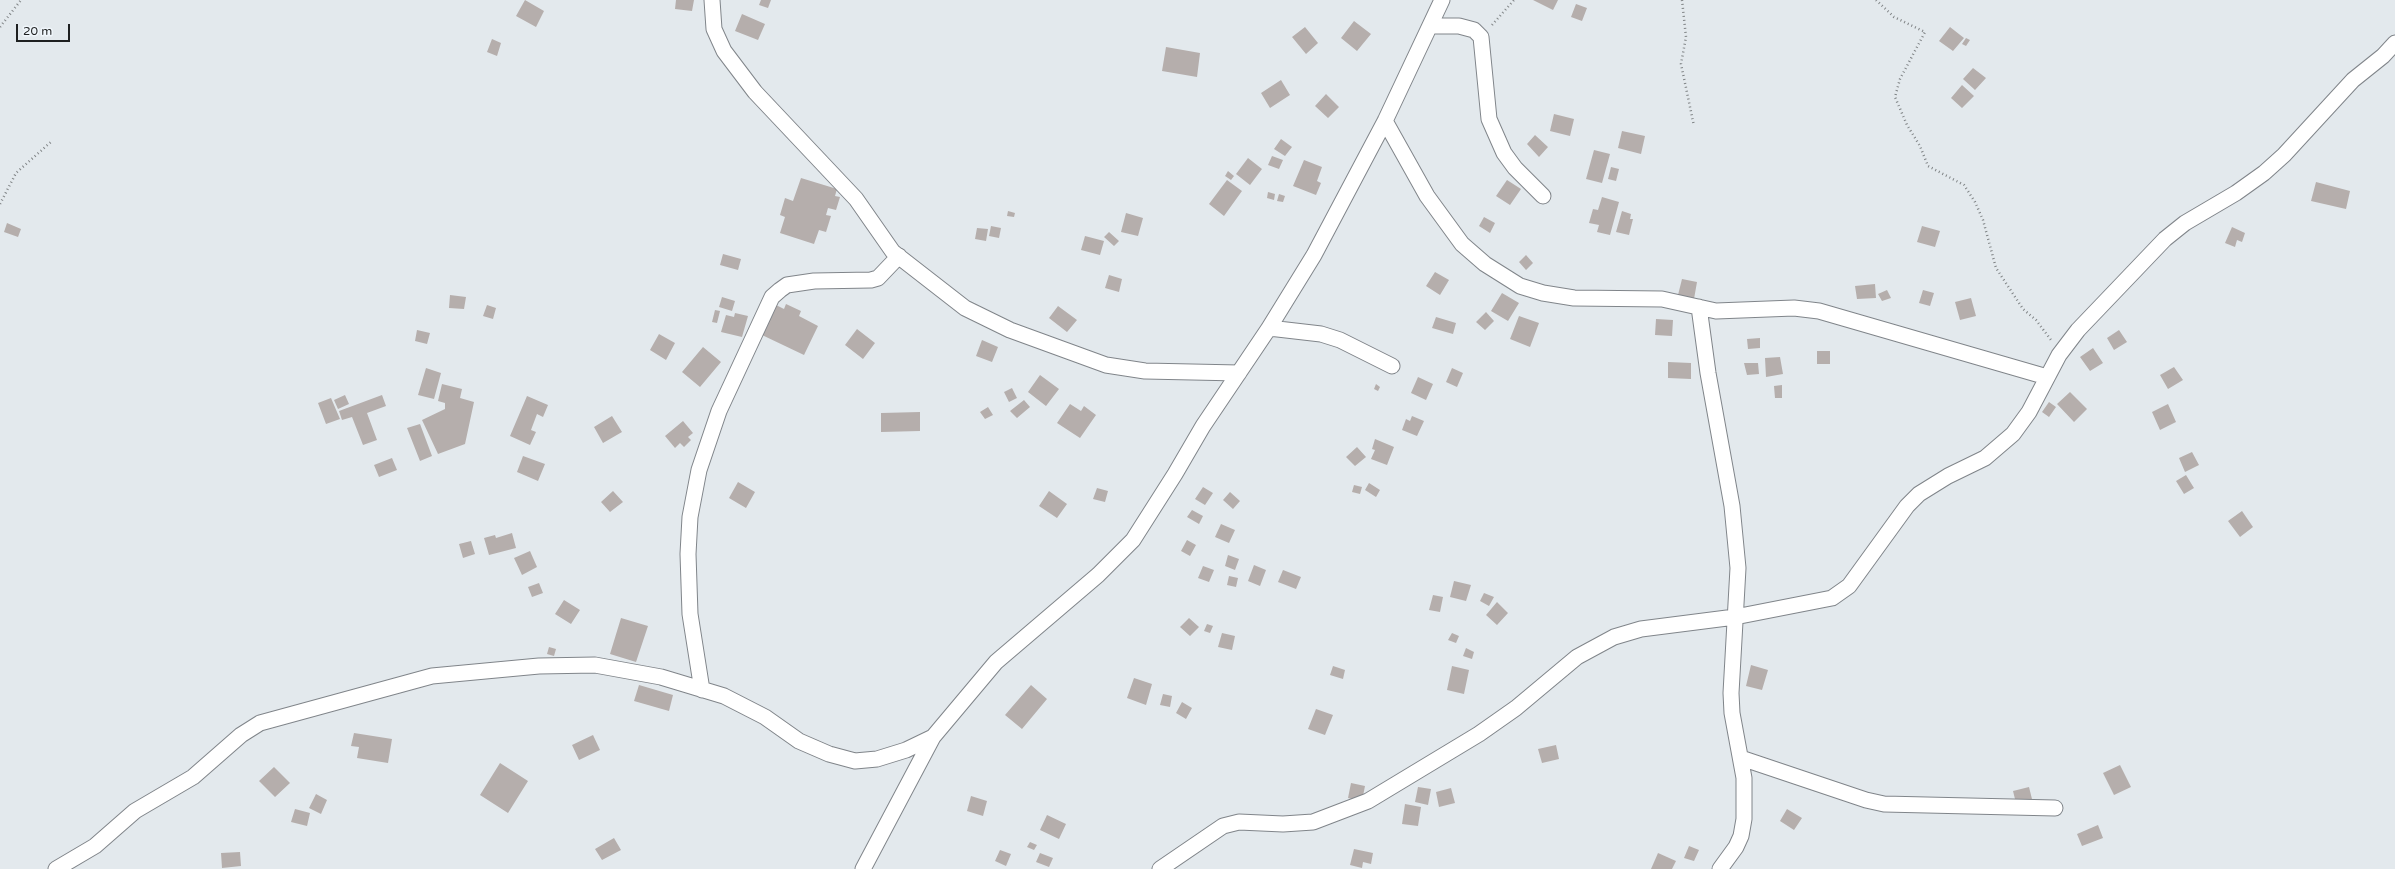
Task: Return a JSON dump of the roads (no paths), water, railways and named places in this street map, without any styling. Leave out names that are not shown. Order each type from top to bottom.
[{"type":"street","points":[[712,0],[714,29],[724,51],[755,92],[856,199],[893,252],[965,308],[1010,330],[1106,365],[1145,372],[1239,372]]},
{"type":"street","points":[[863,869],[933,737],[996,662],[1098,575],[1133,540],[1314,255],[1385,121],[1442,0]]},
{"type":"street","points":[[1431,26],[1459,26],[1474,30],[1481,37],[1485,91],[1489,119],[1504,152],[1511,163],[1543,196]]},
{"type":"street","points":[[1160,869],[1222,826],[1240,822],[1283,824],[1313,822],[1368,801],[1478,734],[1516,708],[1577,657],[1614,637],[1641,629],[1735,617],[1826,599],[1849,586],[1907,506],[1919,494],[1948,476],[1985,458],[2013,434],[2029,412],[2059,355],[2078,330],[2165,239],[2185,223],[2236,193],[2264,173],[2284,155],[2353,80],[2383,56],[2395,43]]},
{"type":"street","points":[[1385,121],[1427,196],[1462,244],[1485,264],[1520,286],[1544,293],[1574,298],[1656,298],[1716,310],[1794,308],[1819,311],[2047,377]]},
{"type":"street","points":[[702,690],[690,614],[688,554],[690,517],[699,470],[725,398],[772,297],[780,290],[787,285],[814,281],[871,280],[878,278],[900,256]]},
{"type":"street","points":[[1699,307],[1736,538],[1738,568],[1732,714],[1744,778],[1744,819],[1741,836],[1736,847],[1720,869]]},
{"type":"street","points":[[1269,328],[1321,334],[1340,340],[1392,366]]},
{"type":"street","points":[[56,869],[95,846],[135,811],[193,777],[251,728],[277,717],[416,679],[539,666],[595,665],[661,677],[724,696],[765,717],[799,742],[829,754],[855,761],[877,759],[906,750],[933,737]]},
{"type":"street","points":[[1741,758],[1866,800],[1884,804],[2055,808]]}]
